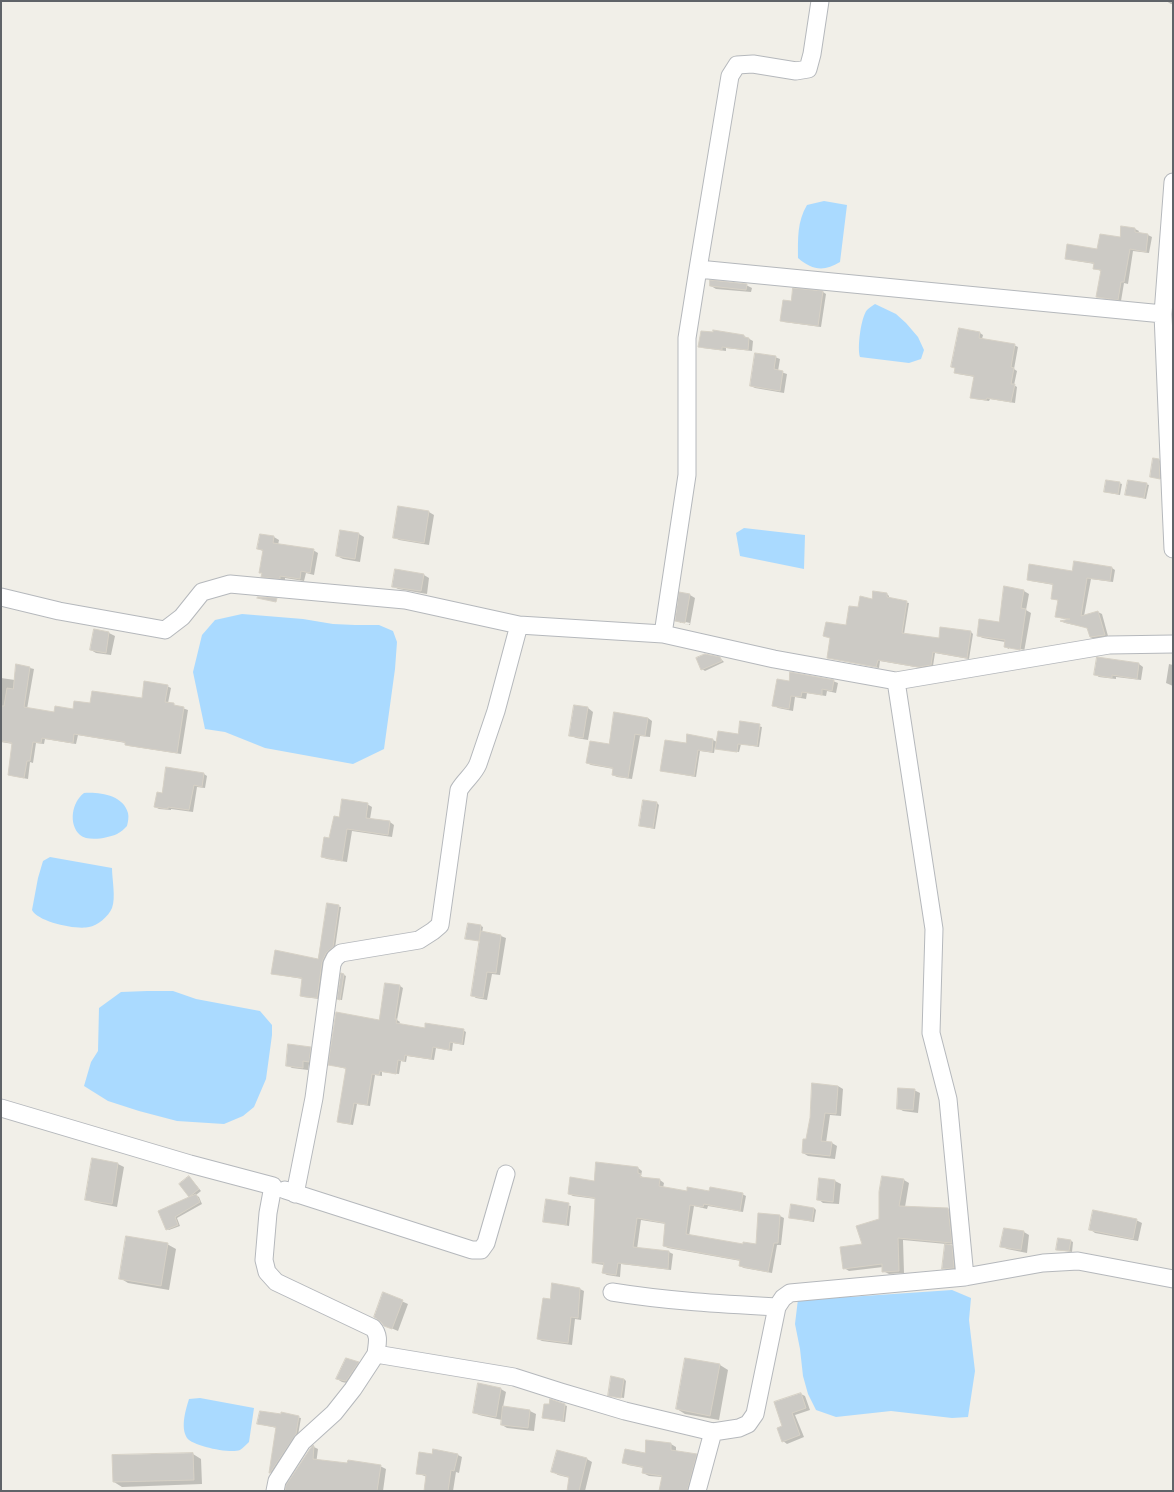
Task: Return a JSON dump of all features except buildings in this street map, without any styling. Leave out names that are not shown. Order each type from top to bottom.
[{"type":"street","points":[[663,634],[687,475],[687,338],[730,76],[737,65],[753,64],[796,71],[808,69],[812,54],[820,1]]},
{"type":"street","points":[[1173,182],[1163,314],[1173,549]]},
{"type":"street","points":[[698,269],[1163,314]]},
{"type":"street","points":[[1,597],[59,611],[165,630],[182,617],[202,592],[230,584],[405,600],[519,625],[663,634],[774,659],[896,681],[1109,645],[1173,644]]},
{"type":"street","points":[[295,1194],[314,1098],[332,964],[335,958],[341,953],[419,940],[434,931],[440,925],[459,790],[464,782],[475,772],[478,764],[496,711],[519,625]]},
{"type":"street","points":[[896,681],[934,929],[931,1033],[948,1099],[965,1277]]},
{"type":"street","points":[[1,1108],[190,1164],[273,1186],[472,1250],[481,1250],[486,1243],[506,1174]]},
{"type":"street","points":[[273,1186],[268,1213],[264,1260],[267,1272],[276,1282],[372,1328],[377,1332],[378,1338],[376,1354],[334,1413],[302,1442],[277,1481],[275,1491]]},
{"type":"street","points":[[376,1354],[514,1377],[625,1411],[713,1432],[739,1428],[748,1424],[755,1414],[777,1307],[783,1298],[790,1293],[965,1277],[1043,1263],[1078,1262],[1173,1279]]},
{"type":"street","points":[[612,1292],[650,1298],[711,1304],[777,1307]]},
{"type":"street","points":[[697,1491],[713,1432]]},
{"type":"water","points":[[824,201],[847,205],[840,262],[829,267],[818,268],[808,265],[798,258],[799,230],[801,218],[807,205]]},
{"type":"water","points":[[875,304],[896,314],[918,337],[924,350],[921,359],[909,363],[860,357],[859,340],[861,326],[867,310]]},
{"type":"water","points":[[744,528],[805,535],[804,569],[740,556],[736,533]]},
{"type":"water","points":[[242,614],[303,619],[333,624],[379,625],[393,631],[397,642],[395,669],[384,749],[353,764],[265,748],[225,732],[205,729],[193,672],[202,635],[215,620]]},
{"type":"water","points":[[84,793],[104,794],[116,798],[125,807],[128,813],[127,826],[117,834],[109,837],[93,839],[80,835],[74,825],[73,813],[74,807]]},
{"type":"water","points":[[50,857],[112,868],[114,894],[112,908],[96,925],[83,928],[58,924],[42,918],[32,910],[43,861]]},
{"type":"water","points":[[173,991],[196,999],[260,1011],[272,1025],[272,1035],[266,1079],[254,1107],[243,1116],[224,1124],[177,1121],[108,1101],[84,1086],[91,1062],[98,1051],[99,1008],[121,992]]},
{"type":"water","points":[[952,1290],[971,1298],[969,1320],[975,1371],[968,1417],[952,1418],[891,1411],[836,1417],[816,1410],[808,1394],[803,1376],[795,1324],[798,1299],[822,1294],[849,1297]]},
{"type":"water","points":[[200,1398],[254,1408],[249,1442],[240,1450],[228,1451],[196,1444],[187,1438],[184,1423],[189,1399]]}]
